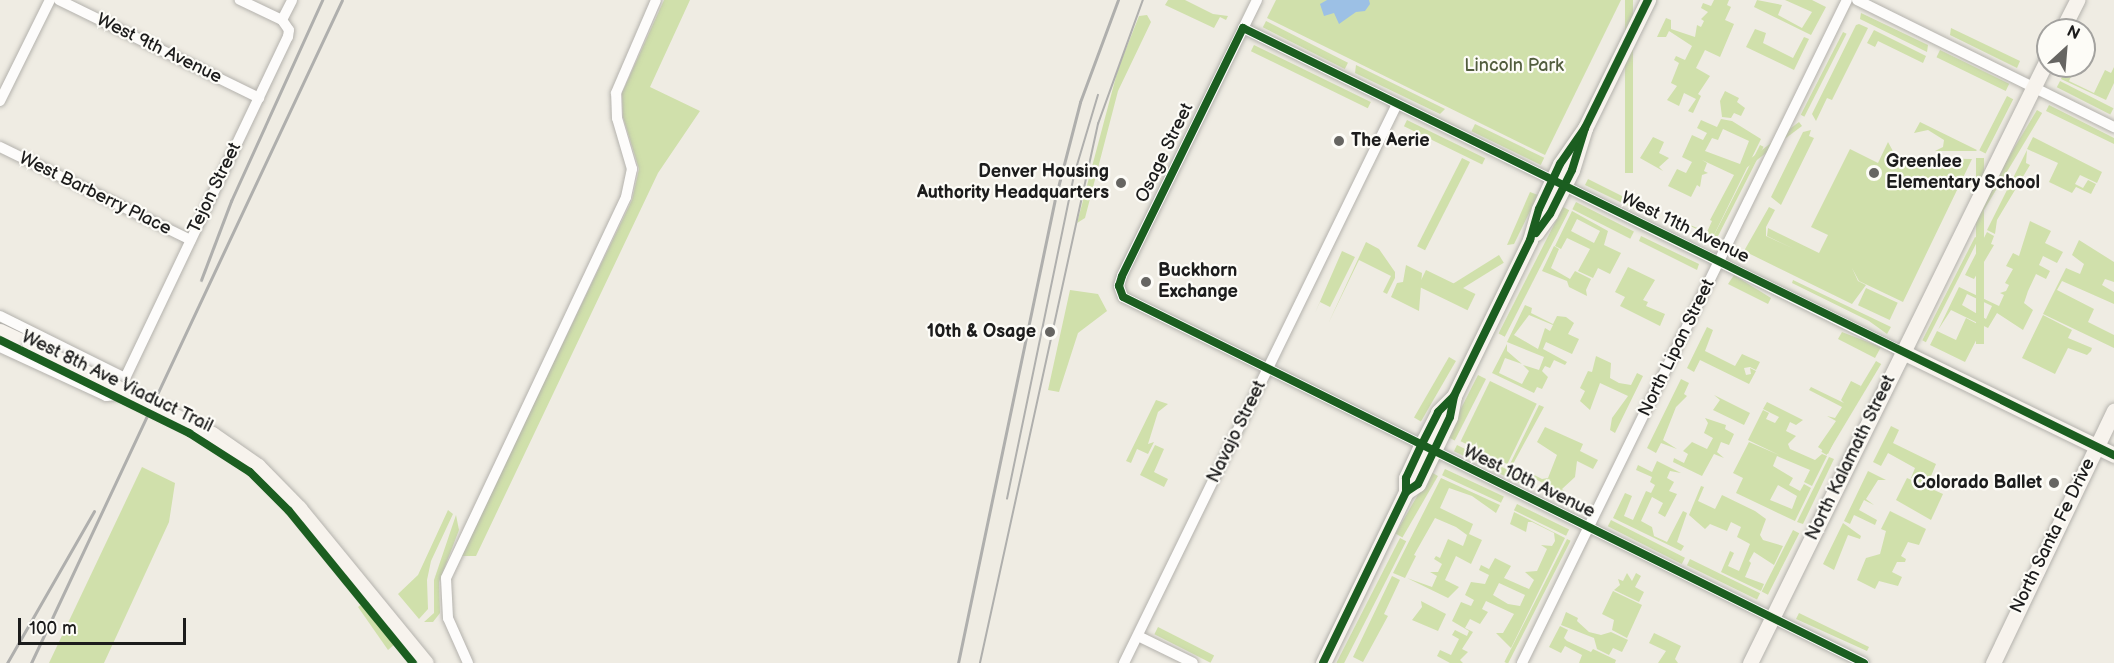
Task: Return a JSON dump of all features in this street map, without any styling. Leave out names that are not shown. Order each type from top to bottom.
[{"type":"main road","points":[[1323,663],[1406,492],[1406,478],[1427,449],[1438,412],[1454,396],[1530,240],[1550,214],[1558,183],[1648,0]]},
{"type":"main road","points":[[2068,18],[2077,0]]},
{"type":"main road","name":"North Kalamath Street","points":[[1750,663],[2038,78]]},
{"type":"main road","points":[[0,331],[212,434],[258,466],[299,508],[426,663]]},
{"type":"main road","name":"West 11th Avenue","points":[[1903,352],[2114,455]]},
{"type":"main road","name":"North Santa Fe Drive","points":[[1993,663],[2114,410]]},
{"type":"street","points":[[0,101],[50,0]]},
{"type":"street","name":"West 9th Avenue","points":[[59,0],[259,98]]},
{"type":"street","points":[[240,0],[282,20]]},
{"type":"street","name":"Tejon Street","points":[[125,378],[288,37],[289,30],[282,20],[292,0]]},
{"type":"street","points":[[468,663],[448,618],[446,578],[627,197],[632,169],[617,118],[616,93],[656,0]]},
{"type":"street","name":"Osage Street","points":[[1120,292],[1122,276],[1257,0]]},
{"type":"street","name":"North Lipan Street","points":[[1522,663],[1847,0]]},
{"type":"street","points":[[1857,0],[2114,127]]},
{"type":"street","name":"West 11th Avenue","points":[[1243,28],[1903,352]]},
{"type":"street","name":"Navajo Street","points":[[1124,663],[1397,104]]},
{"type":"street","name":"West Barberry Place","points":[[0,147],[191,240]]},
{"type":"street","name":"West 10th Avenue","points":[[1120,292],[1133,305],[1864,663]]},
{"type":"street","points":[[0,316],[125,378],[117,395],[106,396],[4,349]]},
{"type":"street","points":[[1138,636],[1193,663]]},
{"type":"green space","points":[[664,0],[690,0],[650,87],[700,111],[658,173],[476,556],[460,556],[632,200],[639,169],[623,117],[622,93]]},
{"type":"green space","points":[[1168,0],[1185,0],[1213,14],[1228,16],[1226,20],[1220,17],[1214,28],[1165,5]]},
{"type":"green space","name":"Lincoln Park","points":[[1276,0],[1621,0],[1545,155],[1267,18]]},
{"type":"green space","points":[[1625,0],[1633,0],[1633,173],[1625,173]]},
{"type":"green space","points":[[1714,0],[1729,0],[1727,5],[1731,7],[1725,20],[1734,24],[1720,57],[1705,50],[1696,68],[1710,76],[1698,94],[1701,96],[1693,113],[1688,111],[1696,99],[1684,93],[1679,106],[1667,100],[1677,86],[1671,83],[1679,63],[1674,60],[1676,56],[1685,60],[1692,46],[1669,31],[1666,37],[1657,37],[1666,18],[1671,20],[1671,29],[1695,37],[1697,25],[1701,27],[1704,21],[1701,19],[1708,12],[1701,8],[1703,3],[1711,6]]},
{"type":"green space","points":[[1757,0],[1782,5],[1778,15],[1802,28],[1812,12],[1785,0],[1812,0],[1826,7],[1811,35],[1754,7]]},
{"type":"green space","points":[[1861,13],[1928,45],[1927,52],[1860,19]]},
{"type":"green space","points":[[1147,15],[1151,22],[1118,91],[1085,218],[1077,223],[1118,69],[1139,16]]},
{"type":"green space","points":[[1266,21],[1348,63],[1345,69],[1263,27]]},
{"type":"green space","points":[[1856,25],[1868,28],[1832,100],[1827,98],[1816,121],[1812,114]]},
{"type":"green space","points":[[1951,28],[2020,61],[2017,68],[1950,35]]},
{"type":"green space","points":[[1755,29],[1766,33],[1763,43],[1793,58],[1804,37],[1809,39],[1794,70],[1746,47]]},
{"type":"green space","points":[[1874,30],[1926,56],[1923,63],[1878,41],[1875,47],[1867,43]]},
{"type":"green space","points":[[1843,32],[1847,34],[1804,117],[1801,115]]},
{"type":"green space","points":[[1254,45],[1371,102],[1368,108],[1251,51]]},
{"type":"green space","points":[[1940,50],[2009,84],[2006,91],[1936,57]]},
{"type":"green space","points":[[1356,65],[1445,109],[1440,114],[1355,73]]},
{"type":"green space","points":[[2114,67],[2114,83],[2106,100],[2061,79],[2070,78],[2069,81],[2094,93],[2105,70],[2111,73]]},
{"type":"green space","points":[[2060,81],[2113,108],[2110,114],[2057,87]]},
{"type":"green space","points":[[1725,91],[1739,98],[1737,102],[1745,108],[1741,116],[1734,113],[1731,118],[1722,117],[1720,101]]},
{"type":"green space","points":[[2007,96],[2013,99],[1986,154],[1979,150]]},
{"type":"green space","points":[[2049,105],[2114,138],[2114,144],[2046,111]]},
{"type":"green space","points":[[2037,110],[2042,113],[1979,218],[1974,215]]},
{"type":"green space","points":[[1721,119],[1732,121],[1761,139],[1713,237],[1678,220],[1707,232],[1712,221],[1710,220],[1734,175],[1702,160],[1707,163],[1704,171],[1708,173],[1702,175],[1700,187],[1697,185],[1691,197],[1668,186],[1677,169],[1686,173],[1692,162],[1682,157],[1692,135],[1703,140],[1707,133],[1697,128],[1701,120],[1717,127]],"holes":[[[1723,129],[1749,141],[1740,164],[1705,151],[1712,138],[1718,140]]]},
{"type":"green space","points":[[1407,120],[1485,158],[1482,164],[1404,126]]},
{"type":"green space","points":[[1799,122],[1802,126],[1736,176],[1733,172]]},
{"type":"green space","points":[[1920,122],[1977,150],[1935,151],[1943,147],[1944,140],[1928,130],[1914,133]]},
{"type":"green space","points":[[1475,124],[1544,158],[1541,165],[1471,131]]},
{"type":"green space","points":[[1811,130],[1809,136],[1814,138],[1781,205],[1771,197],[1803,132]]},
{"type":"green space","points":[[1653,137],[1664,142],[1659,153],[1669,158],[1659,167],[1663,171],[1640,158]]},
{"type":"green space","points":[[2033,137],[2102,172],[2097,183],[2080,175],[2075,184],[2083,188],[2088,180],[2096,184],[2091,194],[2076,187],[2072,193],[2049,182],[2058,163],[2027,149]]},
{"type":"green space","points":[[1888,142],[1900,164],[1922,158],[1972,159],[1903,302],[1859,281],[1852,268],[1858,281],[1866,285],[1852,304],[1744,251],[1769,207],[1775,210],[1766,227],[1766,236],[1794,249],[1767,236],[1768,228],[1819,253],[1828,235],[1811,227],[1850,149],[1878,163]]},
{"type":"green space","points":[[1760,145],[1764,147],[1717,239],[1713,237]]},
{"type":"green space","points":[[2027,150],[2026,163],[2030,165],[1997,220],[1995,234],[1987,230]]},
{"type":"green space","points":[[1462,158],[1470,162],[1425,250],[1417,246]]},
{"type":"green space","points":[[1976,158],[1984,158],[1984,344],[1976,344]]},
{"type":"green space","points":[[1588,179],[1646,208],[1643,213],[1585,185]]},
{"type":"green space","points":[[1530,192],[1538,195],[1514,244],[1507,245]]},
{"type":"green space","points":[[1576,202],[1634,232],[1630,239],[1572,209]]},
{"type":"green space","points":[[1563,207],[1569,210],[1505,337],[1499,334]]},
{"type":"green space","points":[[1572,211],[1608,231],[1604,245],[1621,253],[1610,274],[1598,268],[1593,278],[1578,271],[1590,249],[1567,238],[1561,249],[1555,246]],"holes":[[[1577,219],[1600,231],[1594,243],[1571,231]]]},
{"type":"green space","points":[[2030,221],[2051,231],[2045,243],[2063,252],[2057,263],[2043,256],[2039,265],[2050,271],[2046,279],[2036,274],[2028,291],[2024,303],[2033,310],[2023,330],[1997,313],[1988,328],[1951,310],[1938,330],[1959,287],[1999,306],[2004,295],[2000,293],[2006,291],[2009,285],[2005,283],[2013,269],[2006,266],[2013,253],[2019,256]],"holes":[[[1967,294],[1992,306],[1986,319],[1962,305]]]},
{"type":"green space","points":[[1987,232],[1994,236],[1991,244],[1994,245],[1974,279],[1965,275]]},
{"type":"green space","points":[[1641,236],[1699,264],[1697,270],[1639,241]]},
{"type":"green space","points":[[1975,237],[1979,239],[1926,342],[1922,340]]},
{"type":"green space","points":[[2079,240],[2114,262],[2114,282],[2105,279],[2102,285],[2114,292],[2114,304],[2062,281],[2057,290],[2094,309],[2088,322],[2114,335],[2114,348],[2043,314],[2066,268],[2080,274],[2084,264],[2072,255]]},
{"type":"green space","points":[[1366,242],[1379,249],[1395,272],[1395,278],[1387,294],[1383,292],[1391,276],[1359,260],[1328,324]]},
{"type":"green space","points":[[1554,246],[1559,249],[1551,268],[1570,279],[1575,271],[1591,279],[1586,290],[1587,296],[1569,287],[1567,281],[1542,271]]},
{"type":"green space","points":[[1342,251],[1355,257],[1330,307],[1320,302],[1315,313]]},
{"type":"green space","points":[[1499,255],[1504,263],[1455,293],[1450,286]]},
{"type":"green space","points":[[1406,265],[1422,273],[1419,311],[1391,297],[1397,283],[1403,282]]},
{"type":"green space","points":[[1628,267],[1655,280],[1643,300],[1648,302],[1646,306],[1665,314],[1660,326],[1620,306],[1625,297],[1615,292]]},
{"type":"green space","points":[[1426,270],[1475,294],[1468,310],[1418,286]]},
{"type":"green space","points":[[1734,275],[1771,298],[1768,304],[1728,284]]},
{"type":"green space","points":[[1793,280],[1891,327],[1887,334],[1869,321],[1792,283]]},
{"type":"green space","points":[[1866,288],[1898,303],[1890,320],[1858,305]]},
{"type":"green space","points":[[1070,290],[1098,294],[1107,311],[1078,333],[1059,392],[1048,390]]},
{"type":"green space","points":[[1525,305],[1532,308],[1531,313],[1553,324],[1557,316],[1566,317],[1574,323],[1568,334],[1579,339],[1572,354],[1546,342],[1543,349],[1567,362],[1565,365],[1554,360],[1550,368],[1545,366],[1542,371],[1548,377],[1542,389],[1537,387],[1534,393],[1492,373],[1507,344],[1507,351],[1522,364],[1505,358],[1499,373],[1522,384],[1529,371],[1523,365],[1539,370],[1544,357],[1507,342]],"holes":[[[1529,315],[1553,325],[1550,331],[1545,328],[1538,349],[1514,335]]]},
{"type":"green space","points":[[2043,315],[2072,330],[2068,338],[2092,348],[2087,355],[2068,348],[2055,374],[2022,358]]},
{"type":"green space","points":[[1966,318],[1983,327],[1965,362],[1930,345],[1937,331],[1956,340]]},
{"type":"green space","points":[[1707,327],[1713,330],[1705,351],[1735,366],[1742,354],[1760,362],[1756,370],[1750,367],[1744,368],[1746,375],[1751,374],[1750,368],[1756,371],[1749,384],[1700,360],[1694,372],[1687,368]]},
{"type":"green space","points":[[1842,332],[1881,347],[1875,358],[1838,339]]},
{"type":"green space","points":[[1596,356],[1611,363],[1610,378],[1619,383],[1631,385],[1637,373],[1643,376],[1615,433],[1610,430],[1612,418],[1628,396],[1600,383],[1590,410],[1580,401],[1585,391],[1580,388],[1588,371],[1592,372]]},
{"type":"green space","points":[[1449,357],[1456,361],[1421,422],[1414,418]]},
{"type":"green space","points":[[1876,361],[1881,364],[1827,455],[1821,452]]},
{"type":"green space","points":[[1478,375],[1486,379],[1455,441],[1447,436]]},
{"type":"green space","points":[[1681,379],[1689,383],[1684,394],[1687,396],[1676,407],[1663,440],[1677,449],[1661,443],[1656,453],[1647,448]]},
{"type":"green space","points":[[1490,381],[1537,404],[1507,464],[1461,441]]},
{"type":"green space","points":[[1851,381],[1861,386],[1828,454],[1818,447],[1836,421],[1827,416],[1835,418],[1842,407],[1809,390],[1811,387],[1844,403],[1841,400]]},
{"type":"green space","points":[[1714,395],[1750,413],[1744,425],[1713,410],[1720,400]]},
{"type":"green space","points":[[1156,400],[1168,404],[1158,412],[1148,444],[1154,442],[1148,454],[1137,449],[1131,463],[1126,461]]},
{"type":"green space","points":[[1767,402],[1803,420],[1796,425],[1790,422],[1786,431],[1796,436],[1788,444],[1790,449],[1815,460],[1822,454],[1827,456],[1812,486],[1804,482],[1810,470],[1777,456],[1773,466],[1793,478],[1789,485],[1800,491],[1804,484],[1811,488],[1795,521],[1736,493],[1743,478],[1733,473],[1749,442],[1779,455],[1748,440],[1763,410],[1769,413],[1766,419],[1775,423],[1779,417],[1763,409]],"holes":[[[1778,485],[1797,496],[1792,509],[1770,500]]]},
{"type":"green space","points":[[1539,405],[1544,407],[1513,464],[1542,479],[1548,478],[1557,455],[1537,442],[1545,427],[1583,444],[1580,451],[1598,460],[1593,469],[1577,461],[1575,477],[1562,489],[1569,496],[1509,466]]},
{"type":"green space","points":[[1705,418],[1726,425],[1725,429],[1734,434],[1729,445],[1721,442],[1717,452],[1724,458],[1714,454],[1702,476],[1673,462],[1674,458],[1684,463],[1688,454],[1683,451],[1692,442],[1707,449],[1713,438],[1704,433],[1708,423]]},
{"type":"green space","points":[[1891,426],[1899,430],[1893,443],[1936,464],[1927,486],[1911,478],[1915,468],[1888,453],[1881,466],[1873,462]]},
{"type":"green space","points":[[1155,445],[1164,449],[1154,472],[1168,479],[1164,487],[1140,475]]},
{"type":"green space","points":[[1457,445],[1529,480],[1526,486],[1454,451]]},
{"type":"green space","points":[[1829,457],[1834,459],[1803,524],[1797,522]]},
{"type":"green space","points":[[1657,461],[1681,473],[1670,471],[1667,478],[1674,482],[1669,491],[1677,494],[1665,517],[1658,513],[1663,503],[1652,497],[1641,521],[1652,527],[1654,536],[1667,542],[1683,511],[1687,513],[1677,542],[1684,546],[1681,551],[1613,518],[1625,493],[1632,496],[1624,516],[1633,520],[1646,491],[1651,493],[1655,485],[1650,482],[1652,477],[1636,470],[1638,465],[1652,472]]},
{"type":"green space","points":[[142,467],[175,483],[169,522],[104,663],[49,663]]},
{"type":"green space","points":[[1445,469],[1504,496],[1501,503],[1442,475]]},
{"type":"green space","points":[[1868,471],[1886,480],[1878,480],[1866,499],[1874,505],[1864,500],[1859,510],[1877,520],[1875,525],[1854,515],[1850,524],[1844,521]]},
{"type":"green space","points":[[1431,472],[1438,476],[1402,537],[1396,533]]},
{"type":"green space","points":[[1441,478],[1500,505],[1496,513],[1472,496],[1449,488],[1440,508],[1473,524],[1469,534],[1482,540],[1471,564],[1456,556],[1445,580],[1459,587],[1448,598],[1407,578],[1432,587],[1437,576],[1430,572],[1438,572],[1442,564],[1434,559],[1436,556],[1440,558],[1448,539],[1463,546],[1467,535],[1456,527],[1435,518],[1414,555],[1416,556],[1405,578],[1393,573]]},
{"type":"green space","points":[[1907,478],[1943,494],[1931,520],[1896,500]]},
{"type":"green space","points":[[1701,486],[1704,487],[1698,501],[1715,509],[1722,495],[1755,511],[1766,519],[1760,535],[1763,540],[1783,546],[1774,565],[1754,552],[1749,561],[1751,563],[1745,577],[1764,584],[1761,591],[1721,572],[1730,551],[1734,553],[1728,566],[1739,571],[1750,544],[1737,537],[1741,527],[1731,522],[1727,531],[1710,524],[1705,529],[1689,515]]},
{"type":"green space","points":[[1517,504],[1569,529],[1566,536],[1514,510]]},
{"type":"green space","points":[[448,510],[453,514],[431,561],[427,580],[428,609],[419,619],[398,594],[418,575]]},
{"type":"green space","points":[[1890,511],[1926,529],[1919,545],[1908,542],[1901,556],[1906,559],[1905,562],[1897,562],[1892,572],[1902,577],[1898,586],[1879,581],[1875,589],[1857,580],[1866,558],[1880,554],[1886,531],[1881,529]]},
{"type":"green space","points":[[1514,512],[1565,538],[1511,648],[1496,633],[1503,633],[1514,614],[1486,601],[1482,609],[1488,612],[1480,624],[1470,619],[1465,628],[1473,632],[1462,649],[1468,652],[1460,660],[1463,663],[1450,663],[1437,656],[1440,650],[1451,655],[1459,639],[1452,635],[1455,630],[1467,636],[1469,631],[1452,621],[1461,602],[1471,606],[1474,600],[1465,595],[1471,582],[1485,584],[1489,575],[1479,570],[1481,565],[1489,569],[1495,558],[1511,566],[1504,578],[1529,589],[1534,580],[1525,572],[1537,571],[1547,549],[1541,545],[1552,546],[1555,541],[1554,533],[1532,522],[1528,522],[1526,532],[1510,524]],"holes":[[[1499,583],[1525,595],[1520,606],[1508,604],[1493,595]]]},
{"type":"green space","points":[[456,515],[459,530],[439,582],[440,613],[433,622],[424,622],[434,613],[434,580]]},
{"type":"green space","points":[[1611,520],[1685,558],[1682,564],[1608,526]]},
{"type":"green space","points":[[1843,523],[1861,536],[1860,539],[1848,535],[1834,570],[1823,564]]},
{"type":"green space","points":[[1793,530],[1799,533],[1768,595],[1762,591]]},
{"type":"green space","points":[[1400,538],[1406,541],[1344,663],[1336,663]]},
{"type":"green space","points":[[1567,539],[1571,541],[1508,663],[1504,662]]},
{"type":"green space","points":[[1690,559],[1760,593],[1757,599],[1687,565]]},
{"type":"green space","points":[[1627,573],[1632,581],[1636,573],[1641,576],[1635,587],[1644,592],[1639,602],[1614,590],[1620,585],[1618,579],[1623,581]]},
{"type":"green space","points":[[1392,576],[1400,580],[1384,614],[1388,616],[1363,662],[1353,657]]},
{"type":"green space","points":[[1613,591],[1642,605],[1627,638],[1612,630],[1614,620],[1602,614]]},
{"type":"green space","points":[[1421,601],[1446,614],[1438,631],[1412,620],[1422,607]]},
{"type":"green space","points":[[363,603],[395,644],[388,650],[358,607]]},
{"type":"green space","points":[[1566,612],[1578,618],[1577,621],[1589,632],[1601,635],[1611,632],[1628,640],[1622,652],[1613,648],[1609,655],[1597,649],[1594,638],[1561,625]]},
{"type":"green space","points":[[1799,613],[1869,647],[1867,651],[1796,619]]},
{"type":"green space","points":[[1560,626],[1568,630],[1564,638],[1567,641],[1591,652],[1593,649],[1616,660],[1615,663],[1579,663],[1582,655],[1565,646],[1561,653],[1549,647]]},
{"type":"green space","points":[[1158,627],[1214,656],[1211,663],[1154,634]]},
{"type":"green space","points":[[1654,633],[1681,646],[1675,659],[1678,663],[1658,663],[1666,651],[1649,643]]},
{"type":"water","points":[[1327,0],[1369,0],[1370,4],[1365,11],[1356,12],[1339,24],[1334,13],[1324,16],[1320,4]]},
{"type":"tram line","points":[[980,663],[1098,124],[1143,0]]},
{"type":"tram line","points":[[1007,499],[1075,172],[1098,95]]},
{"type":"railway","points":[[201,280],[231,201],[322,0]]},
{"type":"railway","points":[[31,663],[342,0]]},
{"type":"railway","points":[[958,663],[1056,195],[1080,102],[1118,0]]},
{"type":"railway","points":[[7,663],[94,511]]},
{"type":"cycle path","points":[[1536,233],[1550,214],[1572,170],[1585,128],[1648,0]]},
{"type":"cycle path","points":[[1864,663],[1123,297],[1119,286],[1122,276],[1243,28],[2114,455]]},
{"type":"cycle path","points":[[1323,663],[1406,492],[1418,484],[1450,417],[1454,396],[1530,240],[1539,209],[1560,164],[1585,128]]},
{"type":"cycle path","name":"West 8th Ave Viaduct Trail","points":[[0,340],[189,433],[250,472],[289,511],[413,663]]},
{"type":"cycle path","points":[[1406,492],[1406,478],[1421,446],[1438,412],[1454,396]]},
{"type":"place","name":"The Aerie","points":[[1339,141]]},
{"type":"place","name":"Greenlee Elementary School","points":[[1874,173]]},
{"type":"place","name":"Denver Housing Authority Headquarters","points":[[1121,183]]},
{"type":"place","name":"Buckhorn Exchange","points":[[1146,282]]},
{"type":"place","name":"10th & Osage","points":[[1050,332]]},
{"type":"place","name":"Colorado Ballet","points":[[2054,483]]}]
